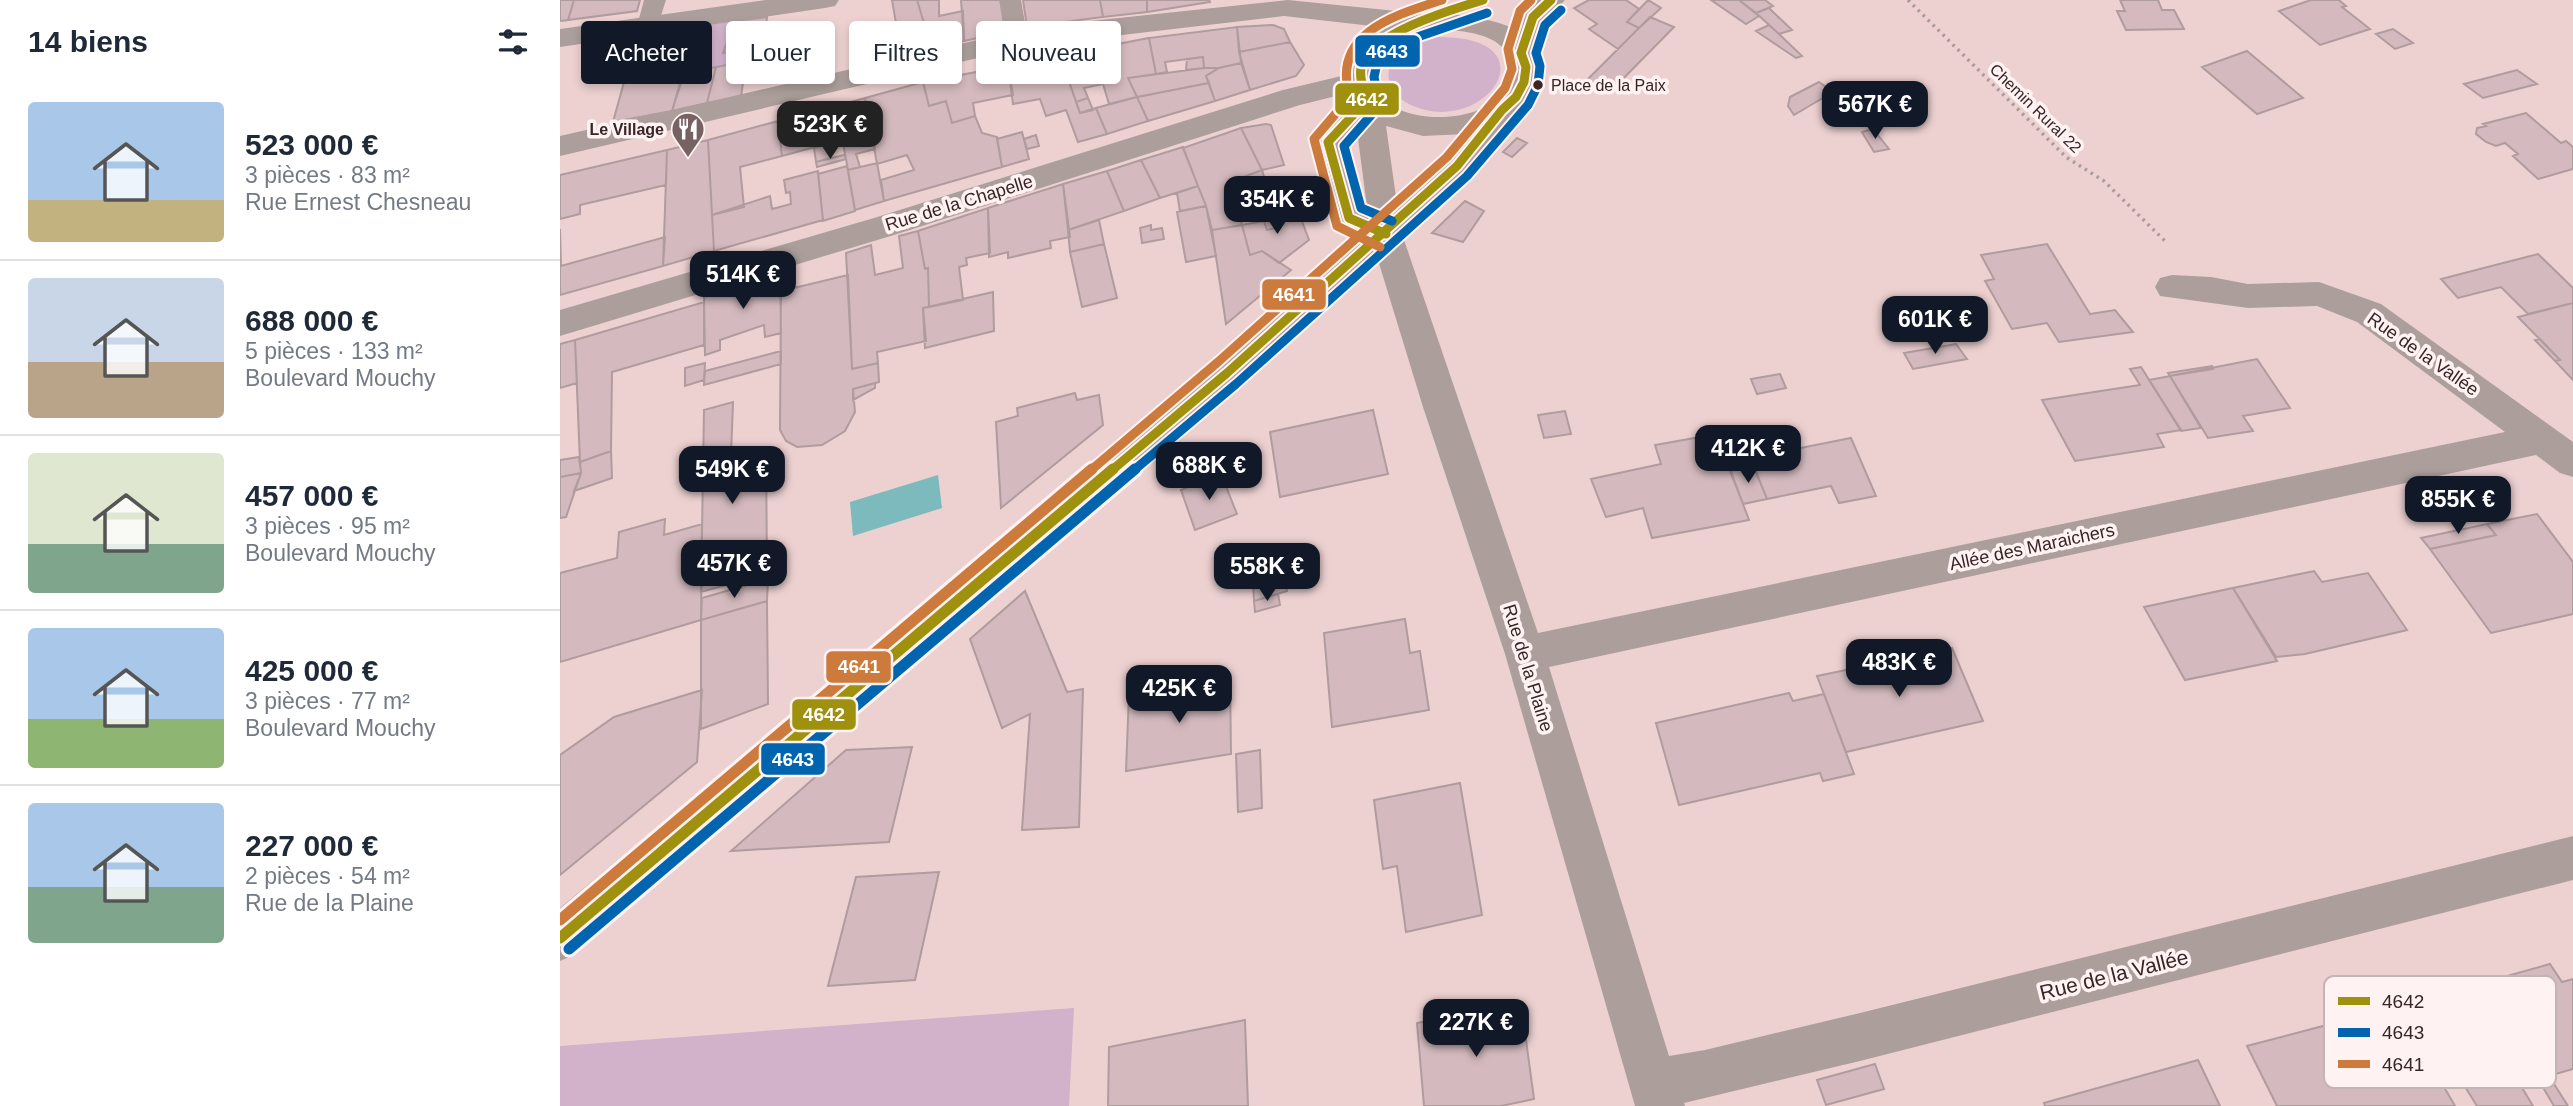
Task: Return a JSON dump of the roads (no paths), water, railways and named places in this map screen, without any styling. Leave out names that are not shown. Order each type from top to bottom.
[{"type":"main road","points":[[1386,234],[1362,91],[1360,64],[1370,48],[1387,34],[1483,0]]},
{"type":"main road","points":[[1521,53],[1533,17],[1551,0]]},
{"type":"main road","points":[[560,938],[1227,373],[1386,234],[1457,166],[1502,110],[1516,97],[1524,82],[1526,67],[1521,53],[1508,38],[1488,27],[1463,21],[1422,21]]},
{"type":"main road","points":[[1362,91],[1386,116],[1413,126],[1445,128],[1477,122],[1502,110]]},
{"type":"street","points":[[560,38],[652,13],[825,0]]},
{"type":"street","points":[[1121,25],[1284,8],[1422,21]]},
{"type":"street","points":[[560,146],[976,50]]},
{"type":"street","name":"Rue de la Chapelle","points":[[560,323],[883,227],[1293,97],[1362,91]]},
{"type":"street","name":"Rue de la Plaine","points":[[1386,234],[1525,654],[1657,1094]]},
{"type":"street","name":"Rue de la Vallée","points":[[2172,287],[2211,289],[2248,296],[2319,294],[2369,313],[2573,462]]},
{"type":"street","name":"Allée des Maraichers","points":[[1525,654],[2540,439]]},
{"type":"street","name":"Rue de la Vallée","points":[[1657,1094],[1705,1074],[1887,1031],[2573,858]]},
{"type":"lane","points":[[1010,0],[1014,21]]},
{"type":"lane","points":[[1362,91],[1328,142],[1349,218],[1386,234]]},
{"type":"water","points":[[938,475],[942,508],[853,536],[850,502]]},
{"type":"place","name":"Place de la Paix","points":[[1538,85]]},
{"type":"place","name":"Le Village","points":[[688,159]]}]
